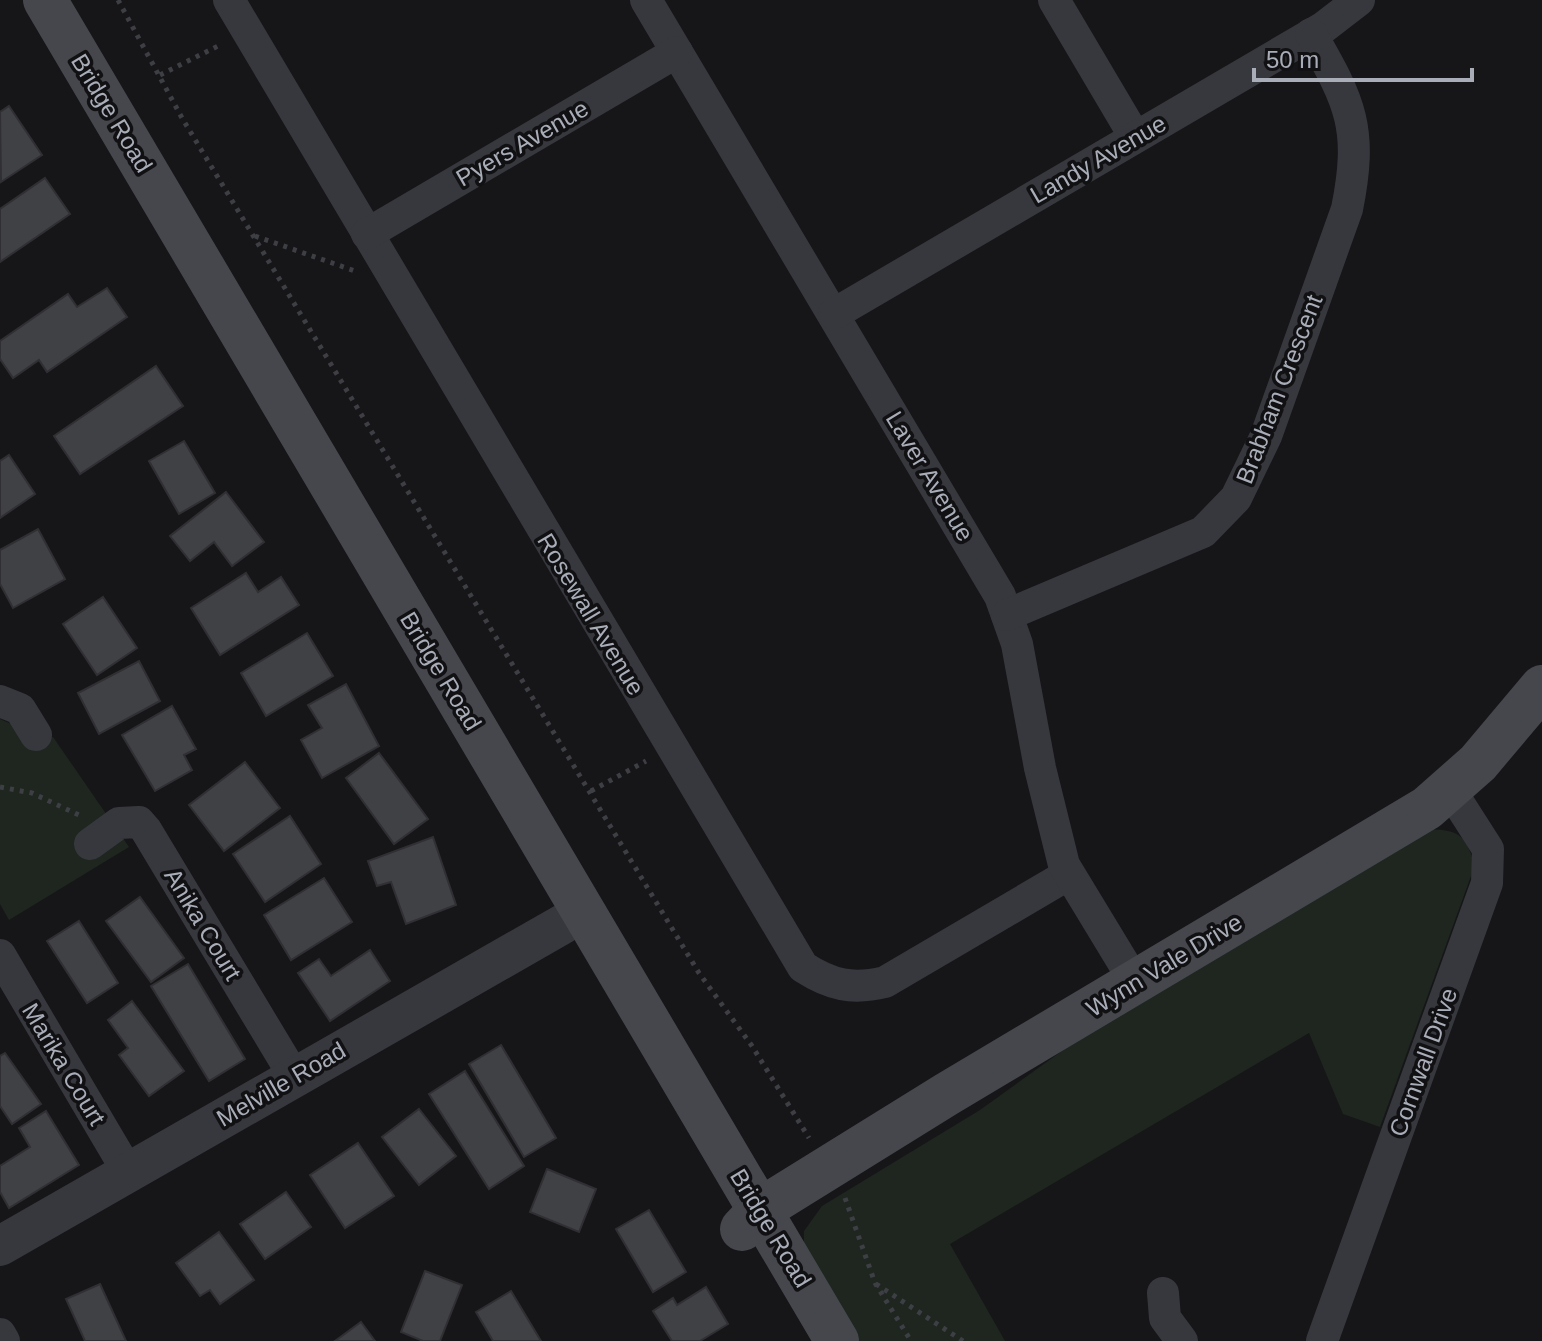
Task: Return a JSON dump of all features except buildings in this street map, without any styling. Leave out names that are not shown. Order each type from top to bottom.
[{"type":"main road","name":"Bridge Road","points":[[16,0],[572,915]]},
{"type":"main road","name":"Bridge Road","points":[[45,0],[572,915],[751,1219],[837,1341]]},
{"type":"main road","name":"Wynn Vale Drive","points":[[751,1219],[827,1168],[1401,824],[1478,763],[1542,687]]},
{"type":"main road","name":"Bridge Road","points":[[751,1219],[808,1341]]},
{"type":"street","name":"Rosewall Avenue","points":[[229,0],[803,967],[832,984],[861,988],[885,982],[1069,874]]},
{"type":"street","name":"Laver Avenue","points":[[646,0],[1000,596],[1017,644],[1043,781],[1069,874],[1135,982]]},
{"type":"street","points":[[1054,0],[1135,137]]},
{"type":"street","name":"Landy Avenue","points":[[834,314],[1311,34],[1359,0]]},
{"type":"street","name":"Brabham Crescent","points":[[1007,615],[1203,532],[1236,498],[1266,436],[1347,209],[1354,174],[1356,149],[1348,102],[1311,34]]},
{"type":"street","name":"Pyers Avenue","points":[[367,234],[677,52]]},
{"type":"street","points":[[0,701],[20,709],[36,735]]},
{"type":"street","name":"Cornwall Drive","points":[[1322,1341],[1487,883],[1488,849],[1449,788]]},
{"type":"street","name":"Anika Court","points":[[98,839],[130,820],[139,822],[146,830],[294,1076]]},
{"type":"street","name":"Melville Road","points":[[0,1246],[572,915]]},
{"type":"street","name":"Marika Court","points":[[0,955],[128,1172]]},
{"type":"street","points":[[1163,1293],[1165,1318],[1182,1341]]},
{"type":"street","points":[[0,1334],[4,1341]]},
{"type":"path","points":[[118,0],[253,236],[699,973],[752,1046],[851,1207],[861,1247],[875,1283],[911,1341]]},
{"type":"path","points":[[159,76],[234,38]]},
{"type":"path","points":[[253,236],[364,274]]},
{"type":"path","points":[[591,791],[654,757]]},
{"type":"path","points":[[0,787],[32,793],[77,812],[98,839]]},
{"type":"path","points":[[875,1283],[963,1341]]},
{"type":"shaded area","points":[[0,719],[16,726],[33,747],[53,737],[129,847],[9,920],[0,904]]},
{"type":"shaded area","points":[[1424,829],[1445,830],[1458,835],[1467,846],[1475,865],[1380,1127],[1343,1114],[1309,1033],[950,1244],[1005,1341],[856,1341],[804,1254],[804,1231],[822,1206],[980,1110],[1105,1020]]}]
